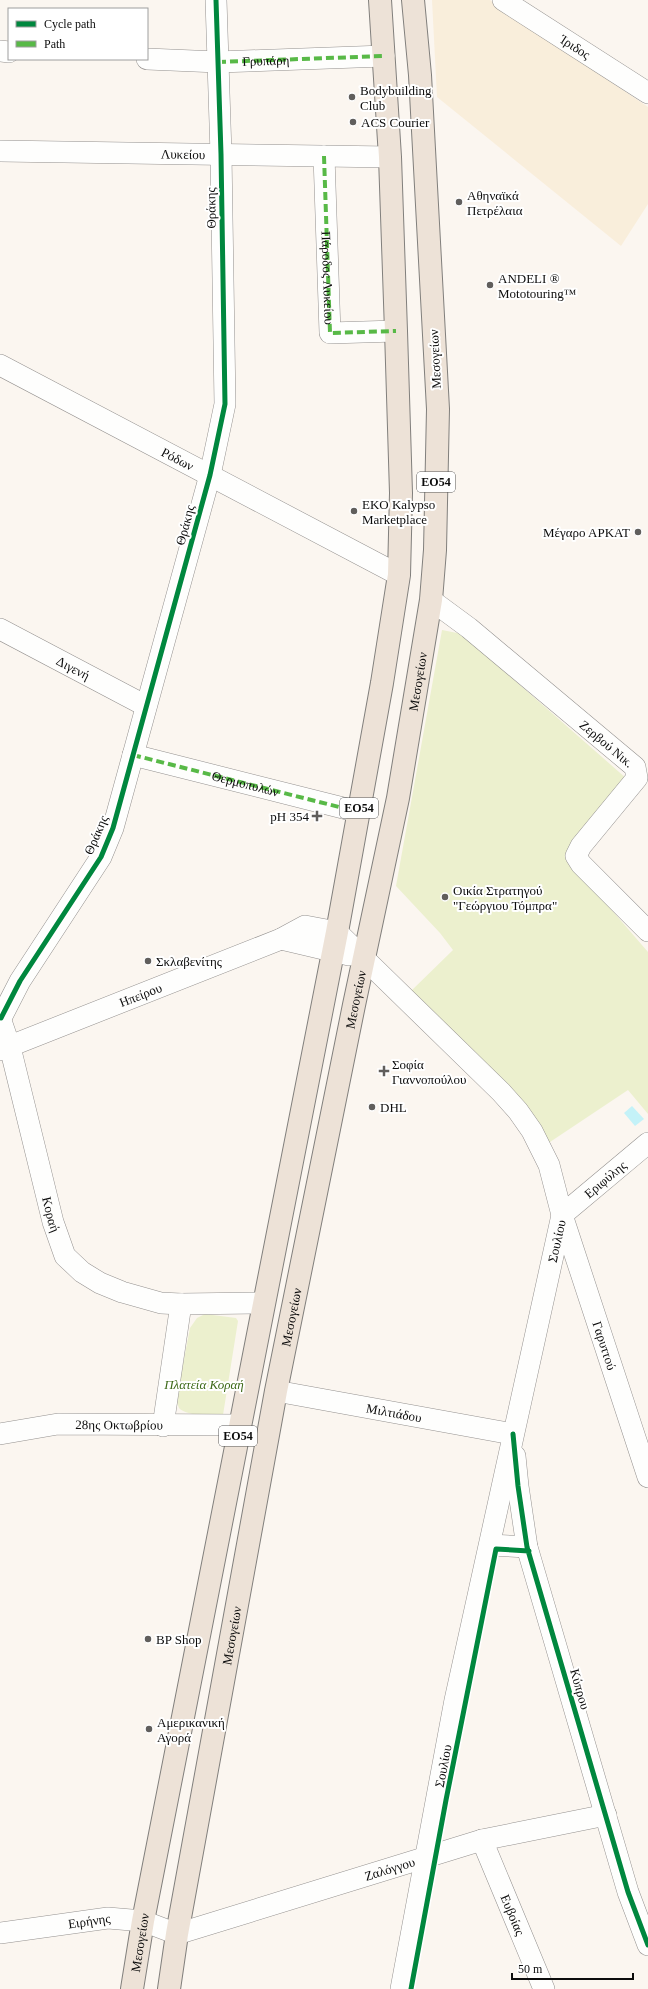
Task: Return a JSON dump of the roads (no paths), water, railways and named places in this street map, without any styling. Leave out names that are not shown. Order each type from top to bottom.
[{"type":"main road","name":"Μεσογείων","points":[[132,1989],[143,1921],[335,942],[359,812],[399,574],[401,493],[396,330],[390,157],[380,0]]},
{"type":"main road","name":"Μεσογείων","points":[[169,1989],[177,1934],[276,1391],[363,958],[398,798],[431,600],[435,550],[438,409],[420,75],[413,0]]},
{"type":"street","name":"Θράκης","points":[[1,1018],[20,981],[101,857],[113,828],[210,476],[225,404],[221,154],[216,0]]},
{"type":"street","name":"Ίριδος","points":[[503,0],[648,93]]},
{"type":"street","name":"Γρυπάρη","points":[[148,59],[218,62],[384,56]]},
{"type":"street","name":"Λυκείου","points":[[0,151],[390,157]]},
{"type":"street","name":"Πάροδος Λυκείου","points":[[324,156],[330,333],[396,330]]},
{"type":"street","name":"Ρόδων","points":[[0,365],[399,574]]},
{"type":"street","name":"Ζερβού Νικ.","points":[[431,600],[469,628],[635,767],[637,778],[581,846],[576,856],[581,864],[648,931]]},
{"type":"street","name":"Διγενή","points":[[0,629],[146,706]]},
{"type":"street","name":"Θερμοπυλών","points":[[133,755],[359,812]]},
{"type":"street","name":"Ηπείρου","points":[[5,1048],[281,939],[335,942],[363,958]]},
{"type":"street","name":"Σουλίου","points":[[363,958],[502,1092],[518,1111],[541,1148],[549,1165],[562,1215],[455,1700],[401,1989]]},
{"type":"street","name":"Κοραή","points":[[1,1018],[5,1048],[53,1222],[65,1256],[82,1272],[100,1283],[122,1292],[161,1303],[264,1302]]},
{"type":"street","name":"Εριφύλης","points":[[562,1215],[648,1143]]},
{"type":"street","name":"Γαρυττού","points":[[562,1215],[648,1477]]},
{"type":"street","points":[[163,1426],[181,1304]]},
{"type":"street","name":"Μιλτιάδου","points":[[276,1391],[513,1434]]},
{"type":"street","name":"28ης Οκτωβρίου","points":[[0,1434],[58,1424],[163,1426],[240,1425]]},
{"type":"street","name":"Κύπρου","points":[[513,1434],[518,1486],[528,1547],[628,1892],[648,1945]]},
{"type":"street","points":[[490,1545],[528,1547]]},
{"type":"street","name":"Ζαλόγγου","points":[[177,1934],[482,1840],[606,1815]]},
{"type":"street","name":"Ευβοίας","points":[[482,1840],[544,1989]]},
{"type":"street","name":"Ειρήνης","points":[[0,1933],[108,1918],[143,1921],[177,1934]]},
{"type":"water","points":[[632,1106],[644,1119],[635,1126],[624,1113]]},
{"type":"place","name":"Bodybuilding Club","points":[[352,97]]},
{"type":"place","name":"ACS Courier","points":[[353,122]]},
{"type":"place","name":"Αθηναϊκά Πετρέλαια","points":[[459,202]]},
{"type":"place","name":"ANDELI ® Mototouring™","points":[[490,285]]},
{"type":"place","name":"EKO Kalypso Marketplace","points":[[354,511]]},
{"type":"place","name":"Μέγαρο ΑΡΚΑΤ","points":[[638,532]]},
{"type":"place","name":"pH 354","points":[[317,816]]},
{"type":"place","name":"Οικία Στρατηγού \"Γεώργιου Τόμπρα\"","points":[[445,897]]},
{"type":"place","name":"Σκλαβενίτης","points":[[148,961]]},
{"type":"place","name":"Σοφία Γιαννοπούλου","points":[[384,1071]]},
{"type":"place","name":"DHL","points":[[372,1107]]},
{"type":"place","name":"BP Shop","points":[[148,1639]]},
{"type":"place","name":"Αμερικανική Αγορά","points":[[149,1729]]},
{"type":"park label","name":"Πλατεία Κοραή","points":[[204,1384]]}]
